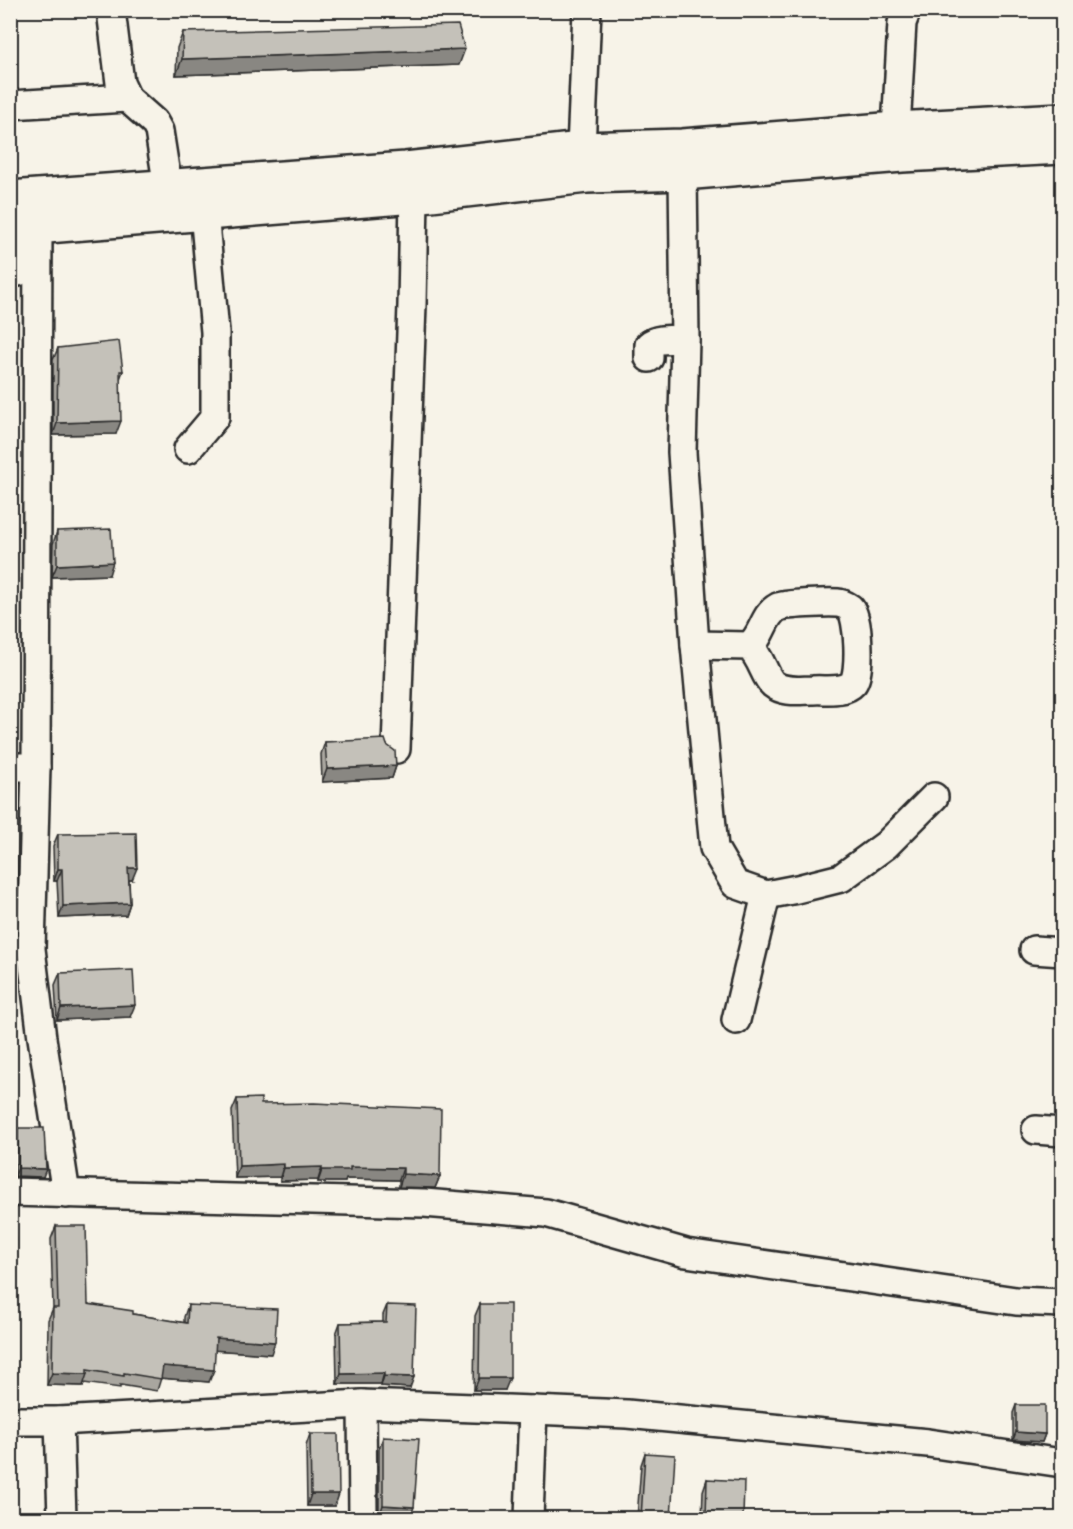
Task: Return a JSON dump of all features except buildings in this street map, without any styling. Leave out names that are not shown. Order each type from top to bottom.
[{"type":"highway","points":[[10,198],[406,169],[581,149],[682,146],[896,129],[1062,120]]},
{"type":"highway","points":[[24,228],[414,195],[587,176],[683,173],[902,155],[1062,147]]},
{"type":"street","points":[[111,10],[120,83],[127,98],[154,122],[159,131],[168,188]]},
{"type":"street","points":[[581,149],[587,10]]},
{"type":"street","points":[[896,129],[902,15]]},
{"type":"street","points":[[10,105],[127,98]]},
{"type":"street","points":[[683,173],[686,340],[682,452],[695,645],[714,848],[735,884],[766,895],[841,878],[886,845],[934,797]]},
{"type":"street","points":[[396,749],[414,195]]},
{"type":"street","points":[[188,449],[215,417],[215,332],[204,212]]},
{"type":"street","points":[[19,269],[24,228]]},
{"type":"street","points":[[24,228],[23,767],[32,949],[42,1038],[66,1194]]},
{"type":"street","points":[[649,358],[649,345],[656,340],[686,340]]},
{"type":"street","points":[[695,645],[749,646]]},
{"type":"street","points":[[736,1020],[766,895]]},
{"type":"street","points":[[1035,950],[1062,952]]},
{"type":"street","points":[[10,1192],[424,1203],[546,1213],[686,1253],[1016,1301],[1062,1303]]},
{"type":"street","points":[[362,1404],[363,1518]]},
{"type":"street","points":[[10,1421],[59,1421],[362,1404],[533,1410],[627,1414],[928,1443],[1062,1463]]},
{"type":"street","points":[[529,1518],[533,1410]]},
{"type":"street","points":[[59,1421],[62,1518]]}]
